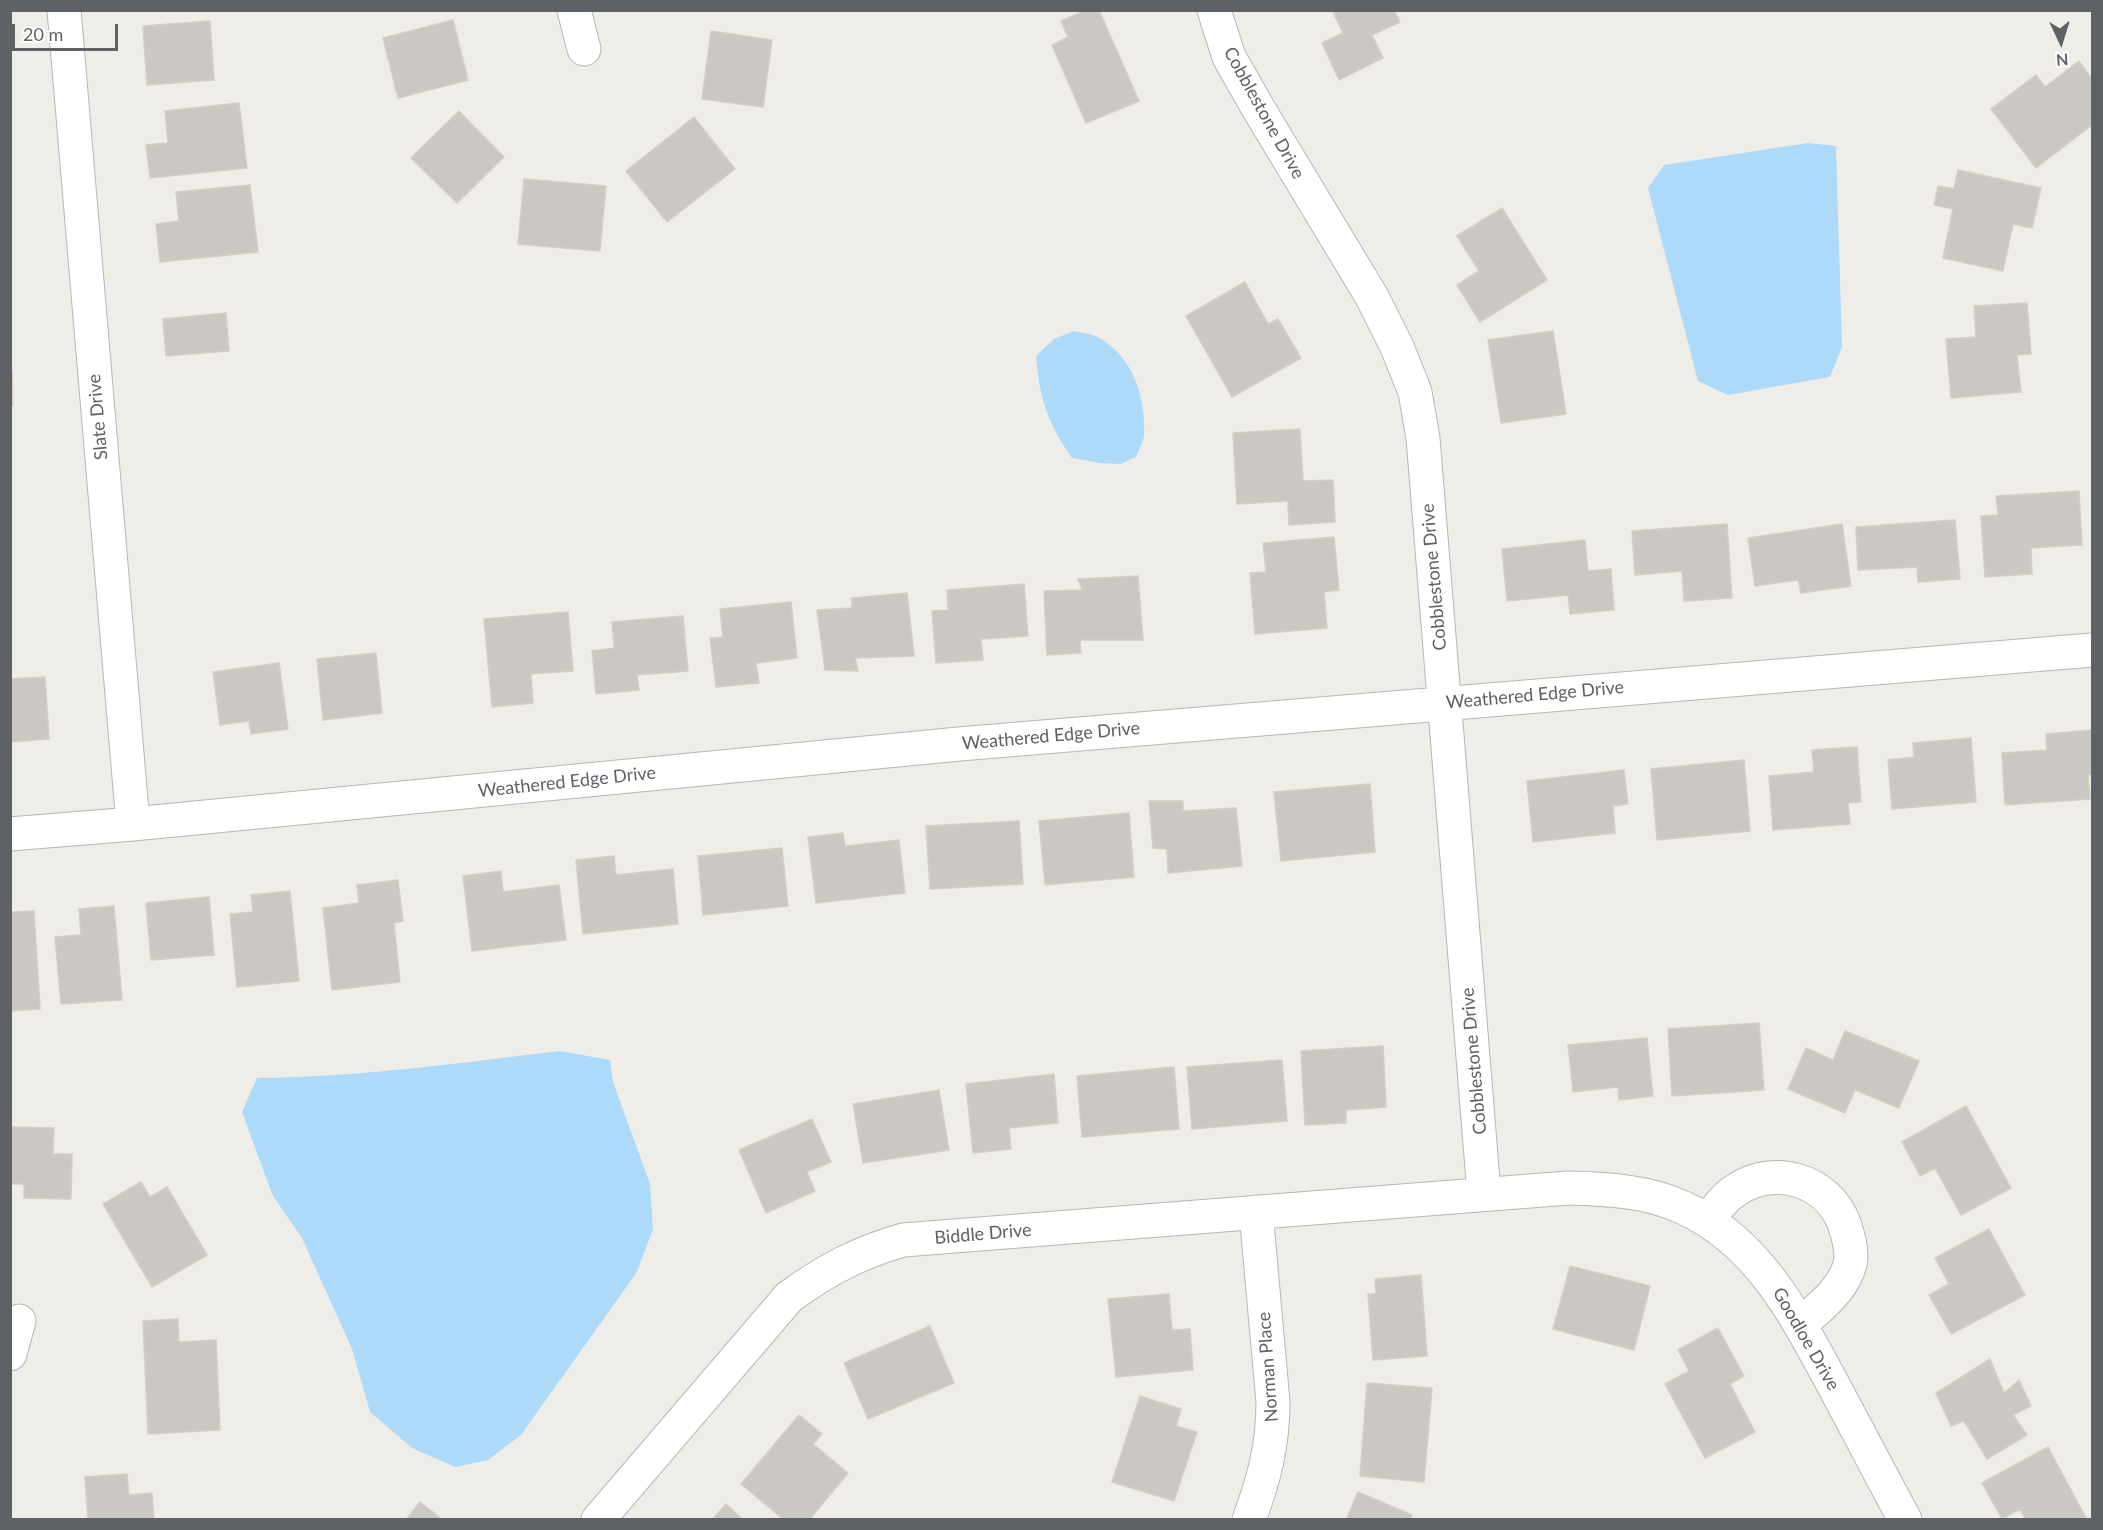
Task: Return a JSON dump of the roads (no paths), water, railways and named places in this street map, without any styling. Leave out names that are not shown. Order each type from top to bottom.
[{"type":"street","name":"Slate Drive","points":[[64,10],[133,824]]},
{"type":"street","points":[[574,10],[584,49]]},
{"type":"street","name":"Cobblestone Drive","points":[[1214,10],[1229,57],[1257,108],[1372,297],[1397,347],[1415,392],[1423,438],[1484,1193]]},
{"type":"street","name":"Weathered Edge Drive","points":[[10,834],[959,744],[2092,650]]},
{"type":"street","points":[[1707,1220],[1719,1204],[1737,1190],[1757,1181],[1797,1179],[1814,1186],[1832,1201],[1843,1220],[1847,1233],[1851,1250],[1850,1264],[1832,1295],[1801,1324]]},
{"type":"street","name":"Goodloe Drive","points":[[1484,1193],[1568,1188],[1608,1189],[1662,1199],[1684,1208],[1728,1233],[1752,1257],[1783,1296],[1801,1324],[1905,1520]]},
{"type":"street","name":"Biddle Drive","points":[[598,1520],[789,1297],[839,1264],[873,1249],[903,1240],[1484,1193]]},
{"type":"street","name":"Norman Place","points":[[1249,1520],[1265,1476],[1273,1431],[1273,1402],[1256,1212]]},
{"type":"street","points":[[10,1354],[19,1321]]},
{"type":"water","points":[[1808,143],[1836,146],[1842,347],[1830,377],[1728,395],[1698,381],[1648,188],[1664,165]]},
{"type":"water","points":[[1074,331],[1095,336],[1112,347],[1130,368],[1136,381],[1143,408],[1144,436],[1136,457],[1121,464],[1072,458],[1046,410],[1036,356],[1054,339]]},
{"type":"water","points":[[560,1051],[610,1060],[613,1082],[650,1184],[653,1229],[637,1272],[521,1435],[488,1460],[455,1467],[412,1448],[370,1412],[352,1349],[302,1238],[273,1196],[242,1112],[257,1078],[371,1072]]}]
